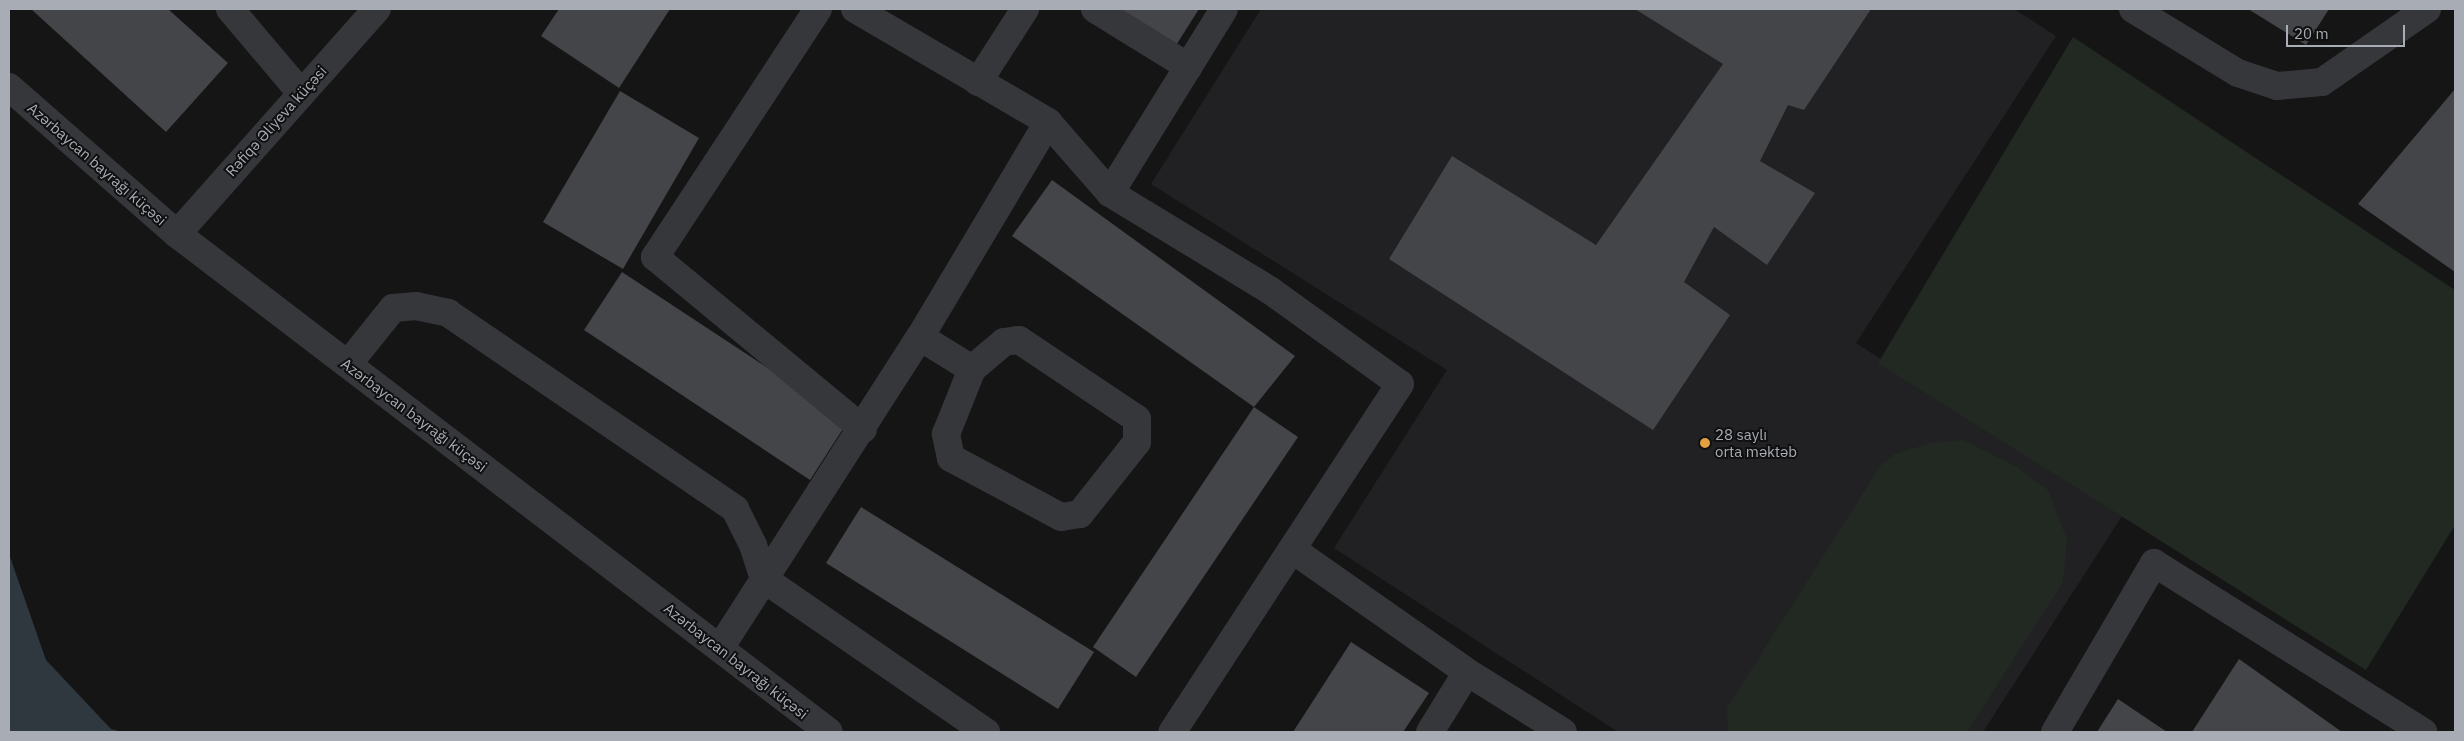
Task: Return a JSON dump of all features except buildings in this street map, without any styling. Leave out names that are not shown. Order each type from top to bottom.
[{"type":"street","points":[[230,9],[301,93]]},
{"type":"street","name":"Rəfiqə Əliyeva küçəsi","points":[[177,234],[377,9]]},
{"type":"street","points":[[818,9],[655,257],[863,429]]},
{"type":"street","points":[[855,9],[1048,122],[1110,193],[1271,291],[1400,384],[1172,732]]},
{"type":"street","points":[[978,82],[1025,9]]},
{"type":"street","points":[[1095,9],[1189,68]]},
{"type":"street","points":[[1110,193],[1224,9]]},
{"type":"street","points":[[2133,9],[2238,73],[2277,86],[2322,82],[2427,9]]},
{"type":"street","name":"Azərbaycan bayrağı küçəsi","points":[[9,87],[177,234],[829,732]]},
{"type":"street","points":[[720,648],[863,429],[1048,122]]},
{"type":"street","points":[[348,364],[393,308],[416,306],[448,313],[735,509],[753,544],[764,579],[986,732]]},
{"type":"street","points":[[920,337],[972,369]]},
{"type":"street","points":[[1019,340],[1138,419],[1138,442],[1080,514],[1061,517],[951,458],[946,434],[972,369],[1004,342],[1019,340]]},
{"type":"street","points":[[1293,550],[1467,672],[1563,732]]},
{"type":"street","points":[[2055,732],[2154,562],[2423,732]]},
{"type":"street","points":[[1430,732],[1467,672]]},
{"type":"shaded area","name":"28 saylı orta məktəb","points":[[1261,9],[2014,9],[2056,36],[1856,343],[2122,516],[1983,732],[1618,732],[1334,548],[1447,370],[1151,184]]},
{"type":"shaded area","points":[[2073,37],[2455,290],[2455,525],[2366,670],[1878,363]]},
{"type":"shaded area","points":[[1963,440],[2017,467],[2048,490],[2067,539],[2063,582],[1967,732],[1728,732],[1727,708],[1881,465],[1895,454],[1931,443]]},
{"type":"shaded area","points":[[9,554],[46,660],[111,729],[122,732],[9,732]]},
{"type":"place","name":"28 saylı orta məktəb","points":[[1705,443]]}]
